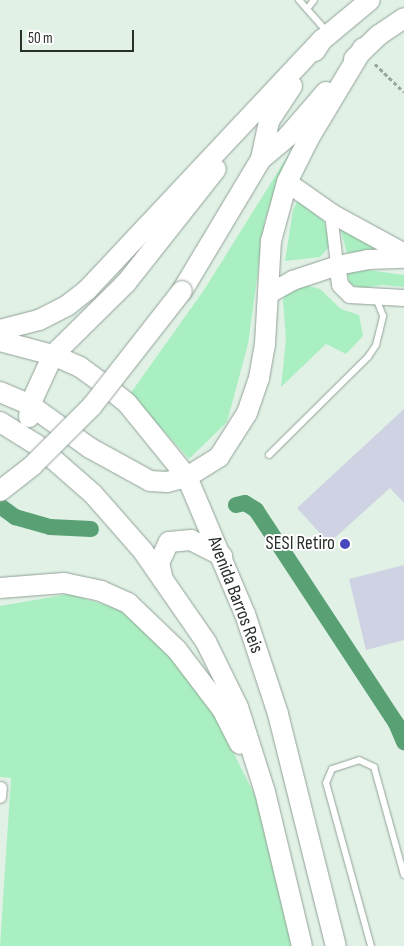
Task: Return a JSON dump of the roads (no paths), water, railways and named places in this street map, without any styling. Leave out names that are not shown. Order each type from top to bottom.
[{"type":"main road","points":[[0,330],[39,320],[68,305],[87,290],[325,38],[370,0]]},
{"type":"main road","points":[[261,158],[288,136],[363,48],[404,18]]},
{"type":"main road","points":[[0,491],[32,466],[92,406],[182,290],[261,158],[269,121],[325,38]]},
{"type":"main road","points":[[0,392],[30,405],[90,448],[150,481],[167,482],[186,477],[219,457],[247,413],[265,344],[271,241],[287,182],[309,138],[363,48]]},
{"type":"main road","points":[[63,466],[28,421],[30,405],[53,355],[126,283],[216,169],[243,124]]},
{"type":"main road","points":[[287,182],[331,213],[404,253]]},
{"type":"main road","points":[[267,294],[292,280],[337,265],[367,259],[404,258]]},
{"type":"main road","name":"Avenida Barros Reis","points":[[0,341],[53,355],[80,367],[127,403],[186,477],[222,556],[245,614],[278,714],[336,946]]},
{"type":"main road","points":[[0,422],[37,445],[63,466],[119,523],[206,642],[238,707],[265,792],[302,946]]},
{"type":"main road","points":[[163,581],[160,563],[169,542],[191,540],[222,556]]},
{"type":"main road","points":[[0,588],[64,583],[101,591],[128,603],[177,650],[222,709],[265,792]]},
{"type":"street","points":[[331,213],[340,285],[346,292],[353,296],[404,298]]},
{"type":"lane","points":[[299,0],[325,38]]},
{"type":"lane","points":[[306,9],[314,0]]},
{"type":"lane","points":[[269,455],[368,358],[376,345],[383,316],[375,297]]},
{"type":"lane","points":[[371,946],[326,783],[332,769],[359,760],[374,767],[404,875]]},
{"type":"waterway","points":[[236,505],[245,503],[256,510],[396,723],[404,742]]},
{"type":"waterway","points":[[0,506],[15,517],[50,527],[91,529]]},
{"type":"place","name":"SESI Retiro","points":[[345,544]]}]
